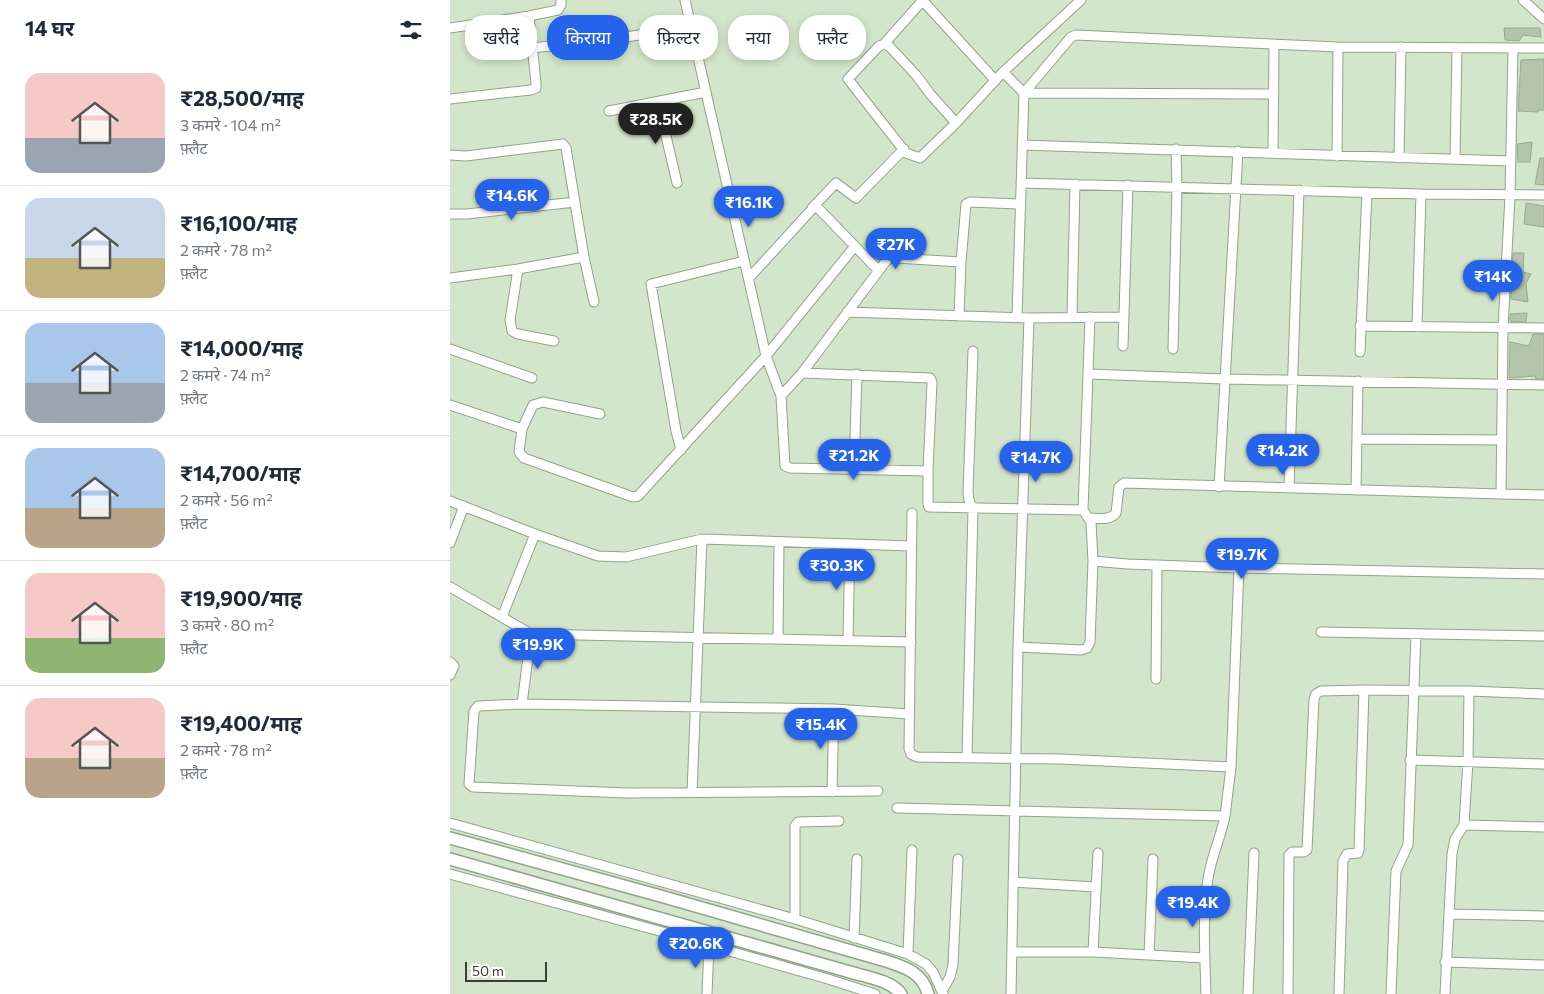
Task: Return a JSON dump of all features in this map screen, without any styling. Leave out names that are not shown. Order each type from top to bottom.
[{"type":"street","points":[[534,15],[558,10],[561,5],[560,0]]},
{"type":"street","points":[[685,0],[688,15]]},
{"type":"street","points":[[995,80],[923,0],[884,44],[879,46],[848,79],[906,152],[920,158],[956,124],[1003,72],[1081,0]]},
{"type":"street","points":[[1523,0],[1544,19]]},
{"type":"street","points":[[450,28],[465,26]]},
{"type":"street","points":[[537,48],[639,35]]},
{"type":"street","points":[[1017,317],[1024,92],[1067,39],[1076,35],[1338,46],[1544,48]]},
{"type":"street","points":[[884,44],[889,46],[916,74],[956,124]]},
{"type":"street","points":[[1272,152],[1274,44]]},
{"type":"street","points":[[1336,156],[1338,46]]},
{"type":"street","points":[[1399,158],[1401,47]]},
{"type":"street","points":[[1455,159],[1457,48]]},
{"type":"street","points":[[1501,494],[1503,328],[1510,196],[1513,49]]},
{"type":"street","points":[[450,99],[536,88],[533,60]]},
{"type":"street","points":[[698,60],[766,356],[781,396],[784,466],[790,468],[928,471]]},
{"type":"street","points":[[1003,72],[1024,92],[1274,94]]},
{"type":"street","points":[[609,111],[706,92]]},
{"type":"street","points":[[658,102],[677,183]]},
{"type":"street","points":[[450,155],[466,156],[563,144],[566,148],[584,257],[594,302]]},
{"type":"street","points":[[1022,145],[1510,161]]},
{"type":"street","points":[[749,278],[836,183],[856,198],[904,149]]},
{"type":"street","points":[[1173,349],[1177,188],[1176,149]]},
{"type":"street","points":[[1218,487],[1238,151]]},
{"type":"street","points":[[1021,183],[1420,194],[1544,195]]},
{"type":"street","points":[[1072,317],[1075,184]]},
{"type":"street","points":[[1123,346],[1128,185]]},
{"type":"street","points":[[1289,488],[1299,190]]},
{"type":"street","points":[[1360,352],[1366,192]]},
{"type":"street","points":[[1417,327],[1420,194]]},
{"type":"street","points":[[450,214],[467,214],[575,202]]},
{"type":"street","points":[[959,316],[966,204],[970,202],[1020,204]]},
{"type":"street","points":[[812,208],[818,208],[878,270]]},
{"type":"street","points":[[600,414],[543,402],[536,403],[522,429],[519,452],[524,458],[633,497],[638,496],[766,356],[855,246]]},
{"type":"street","points":[[450,278],[518,270],[584,257]]},
{"type":"street","points":[[781,396],[802,373],[886,261],[891,258],[961,262]]},
{"type":"street","points":[[680,450],[651,284],[744,261]]},
{"type":"street","points":[[518,270],[510,320],[512,331],[518,334],[554,340]]},
{"type":"street","points":[[847,312],[1029,318],[1123,317]]},
{"type":"street","points":[[1018,647],[1082,650],[1087,648],[1090,642],[1093,561],[1091,522],[1083,510],[1090,317]]},
{"type":"street","points":[[1011,994],[1018,647],[1029,318]]},
{"type":"street","points":[[1360,326],[1544,328]]},
{"type":"street","points":[[450,349],[532,378]]},
{"type":"street","points":[[967,757],[973,509],[968,494],[973,351]]},
{"type":"street","points":[[802,373],[930,378],[932,382],[928,471],[929,508],[1083,510]]},
{"type":"street","points":[[854,469],[857,374]]},
{"type":"street","points":[[1088,374],[1225,379],[1544,385]]},
{"type":"street","points":[[1356,490],[1358,381]]},
{"type":"street","points":[[450,405],[522,429]]},
{"type":"street","points":[[1357,439],[1502,440]]},
{"type":"street","points":[[1089,518],[1108,518],[1114,516],[1116,513],[1118,487],[1124,483],[1544,495]]},
{"type":"street","points":[[450,501],[598,556],[640,555],[702,539],[911,546]]},
{"type":"street","points":[[450,543],[464,506]]},
{"type":"street","points":[[912,513],[909,714],[909,749],[911,754],[918,757],[1016,758],[1231,767]]},
{"type":"street","points":[[502,617],[535,534]]},
{"type":"street","points":[[692,793],[702,539]]},
{"type":"street","points":[[778,638],[779,542]]},
{"type":"street","points":[[848,640],[850,544]]},
{"type":"street","points":[[1093,561],[1239,568],[1544,574]]},
{"type":"street","points":[[1156,679],[1157,565]]},
{"type":"street","points":[[1206,994],[1207,881],[1225,816],[1231,767],[1239,568]]},
{"type":"street","points":[[450,587],[531,634],[911,642]]},
{"type":"street","points":[[1321,632],[1544,636]]},
{"type":"street","points":[[522,704],[531,634]]},
{"type":"street","points":[[1391,994],[1396,878],[1399,862],[1408,845],[1416,634]]},
{"type":"street","points":[[450,662],[454,666],[450,675]]},
{"type":"street","points":[[1339,994],[1343,861],[1346,854],[1358,853],[1359,850],[1364,690]]},
{"type":"street","points":[[1288,994],[1289,855],[1292,852],[1304,852],[1307,850],[1314,699],[1316,694],[1321,691],[1364,690],[1544,694]]},
{"type":"street","points":[[1445,994],[1452,854],[1455,839],[1464,825],[1468,761],[1469,691]]},
{"type":"street","points":[[878,791],[627,793],[471,787],[469,784],[475,708],[478,706],[522,704],[696,706],[834,709],[909,714]]},
{"type":"street","points":[[832,792],[834,709]]},
{"type":"street","points":[[1410,760],[1544,764]]},
{"type":"street","points":[[897,808],[1225,816]]},
{"type":"street","points":[[795,919],[795,826],[798,822],[806,821],[838,821]]},
{"type":"street","points":[[450,822],[795,919],[908,954],[926,964],[933,972],[942,992]]},
{"type":"street","points":[[1464,825],[1544,827]]},
{"type":"street","points":[[450,838],[655,894],[886,961],[915,973],[924,983],[928,994]]},
{"type":"street","points":[[908,954],[912,850]]},
{"type":"street","points":[[1093,952],[1098,853]]},
{"type":"street","points":[[1248,994],[1254,853]]},
{"type":"street","points":[[854,938],[857,858]]},
{"type":"street","points":[[450,859],[850,972],[888,984],[897,989],[901,994]]},
{"type":"street","points":[[942,992],[950,977],[953,965],[958,859]]},
{"type":"street","points":[[1149,955],[1153,859]]},
{"type":"street","points":[[450,874],[709,945],[875,994]]},
{"type":"street","points":[[1013,882],[1096,888]]},
{"type":"street","points":[[1449,914],[1544,916]]},
{"type":"street","points":[[707,994],[709,945]]},
{"type":"street","points":[[1012,952],[1093,952],[1205,958]]},
{"type":"street","points":[[1446,962],[1544,965]]},
{"type":"building","points":[[1504,28],[1540,28],[1541,37],[1523,35],[1519,41],[1505,40]]},
{"type":"building","points":[[1544,59],[1544,110],[1538,110],[1538,112],[1518,111],[1521,60]]},
{"type":"building","points":[[1532,142],[1530,162],[1518,162],[1517,144]]},
{"type":"building","points":[[1540,158],[1544,158],[1544,185],[1535,184]]},
{"type":"building","points":[[1526,203],[1544,206],[1544,227],[1524,224]]},
{"type":"building","points":[[1513,253],[1524,253],[1523,272],[1531,274],[1526,283],[1528,302],[1511,299]]},
{"type":"building","points":[[1527,313],[1526,322],[1510,321],[1510,314]]},
{"type":"building","points":[[1533,334],[1544,334],[1544,379],[1536,379],[1535,376],[1509,378],[1510,342],[1529,346]]}]
